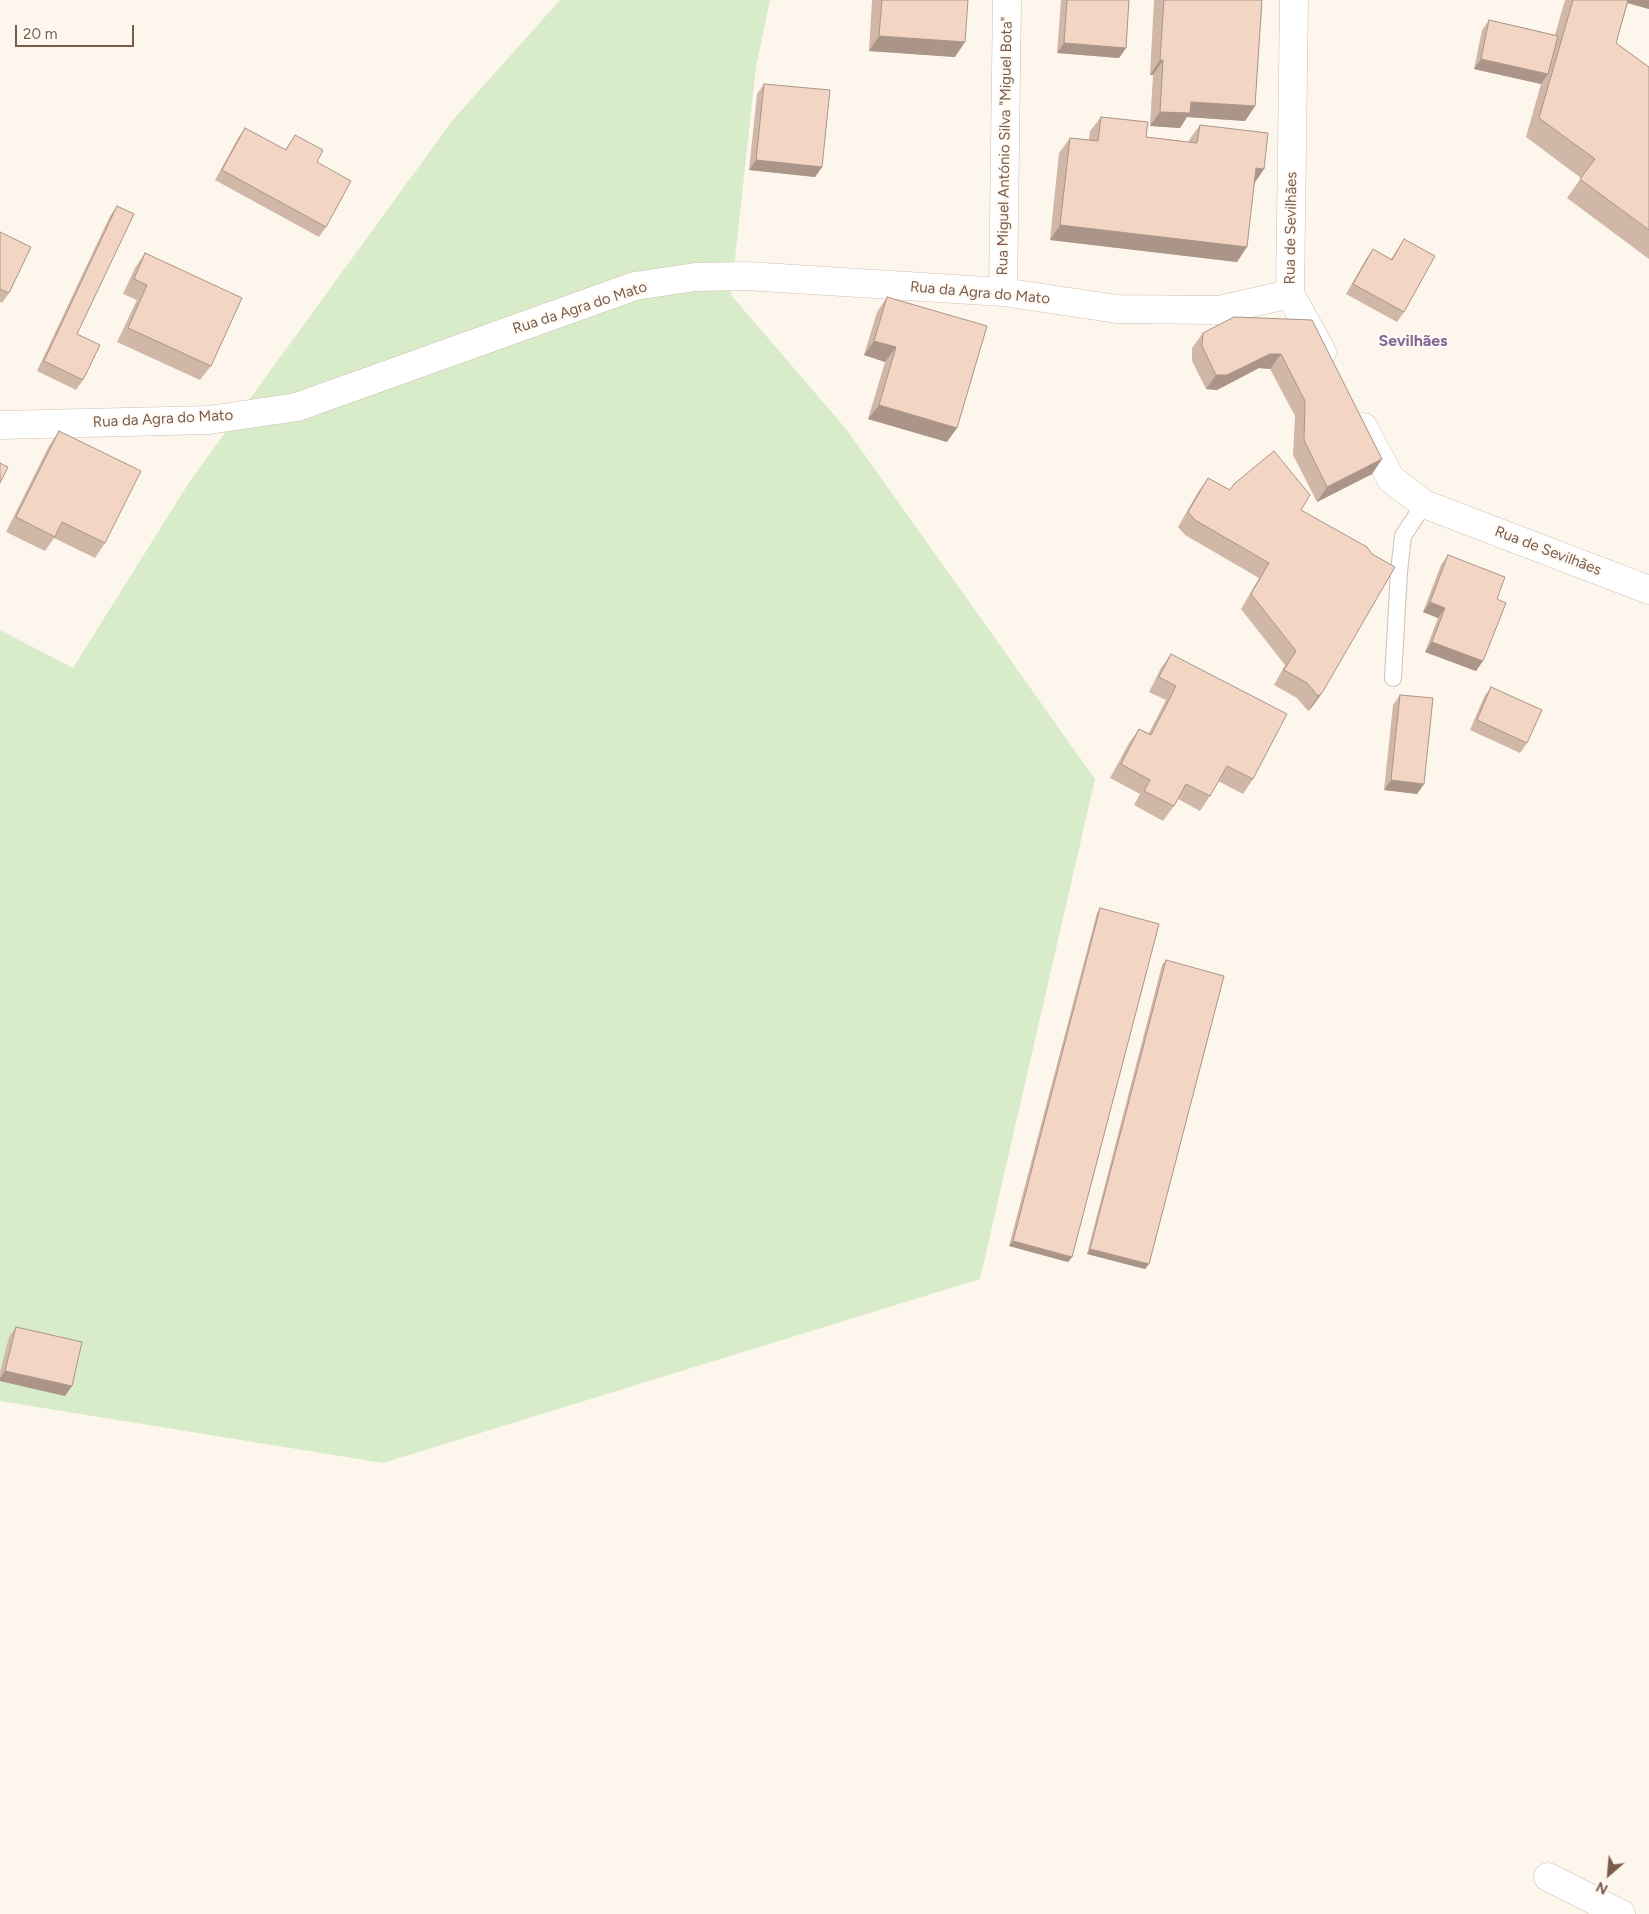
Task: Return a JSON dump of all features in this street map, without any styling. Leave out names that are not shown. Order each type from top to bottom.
[{"type":"street","name":"Rua Miguel António Silva \"Miguel Bota\"","points":[[1003,292],[1007,0]]},
{"type":"street","name":"Rua de Sevilhães","points":[[1294,0],[1290,294],[1332,370]]},
{"type":"street","name":"Rua da Agra do Mato","points":[[0,425],[209,420],[297,407],[635,286],[694,277],[747,276],[1003,292],[1117,309],[1219,310],[1290,294]]},
{"type":"street","name":"Rua de Sevilhães","points":[[1350,403],[1391,479],[1424,504],[1649,590]]},
{"type":"street","points":[[1548,1877],[1621,1914]]},
{"type":"lane","points":[[1393,678],[1403,536],[1424,504]]},
{"type":"green space","points":[[560,0],[770,0],[756,67],[731,295],[847,430],[1095,779],[980,1279],[383,1463],[0,1401],[0,630],[73,668],[190,481],[452,121]]},
{"type":"building","points":[[882,0],[968,0],[965,42],[879,36]]},
{"type":"building","points":[[1067,0],[1129,0],[1126,48],[1064,43]]},
{"type":"building","points":[[1164,0],[1262,0],[1255,106],[1191,102],[1190,113],[1160,112],[1163,60],[1160,60]]},
{"type":"building","points":[[1573,0],[1628,0],[1616,43],[1649,67],[1649,230],[1580,179],[1595,159],[1539,118]]},
{"type":"building","points":[[1489,20],[1558,36],[1548,74],[1481,59]]},
{"type":"building","points":[[764,84],[830,90],[822,167],[756,160]]},
{"type":"building","points":[[1101,117],[1148,122],[1146,137],[1197,143],[1200,125],[1268,133],[1264,169],[1256,168],[1247,247],[1060,225],[1070,138],[1098,141]]},
{"type":"building","points":[[245,128],[286,150],[295,135],[323,150],[317,162],[351,181],[326,227],[222,170]]},
{"type":"building","points":[[117,206],[134,214],[77,334],[100,345],[83,380],[44,361]]},
{"type":"building","points":[[0,232],[31,247],[9,293],[0,289]]},
{"type":"building","points":[[1404,239],[1435,256],[1404,312],[1353,284],[1373,249],[1392,260]]},
{"type":"building","points":[[145,253],[242,298],[211,366],[128,328],[147,285],[134,279]]},
{"type":"building","points":[[887,297],[987,326],[957,428],[879,405],[896,347],[874,341]]},
{"type":"building","points":[[1234,317],[1312,320],[1382,459],[1327,487],[1304,440],[1305,401],[1281,354],[1270,354],[1227,375],[1216,375],[1202,346],[1203,333]]},
{"type":"building","points":[[59,431],[141,471],[105,543],[62,522],[55,537],[16,517]]},
{"type":"building","points":[[1274,451],[1310,495],[1301,510],[1367,547],[1372,554],[1395,567],[1322,693],[1318,696],[1307,683],[1284,670],[1296,651],[1251,594],[1269,563],[1195,520],[1188,512],[1208,478],[1230,490],[1234,484]]},
{"type":"building","points":[[0,463],[8,467],[0,483]]},
{"type":"building","points":[[1448,555],[1505,577],[1497,599],[1506,603],[1483,661],[1432,642],[1445,608],[1430,602]]},
{"type":"building","points":[[1171,654],[1287,714],[1253,779],[1227,766],[1210,796],[1186,784],[1174,806],[1144,791],[1150,780],[1121,764],[1139,729],[1151,735],[1176,686],[1159,677]]},
{"type":"building","points":[[1491,687],[1542,710],[1527,743],[1477,720]]},
{"type":"building","points":[[1400,695],[1433,698],[1424,784],[1391,780]]},
{"type":"building","points":[[1100,908],[1159,924],[1072,1257],[1013,1241]]},
{"type":"building","points":[[1166,960],[1224,976],[1149,1264],[1090,1249]]},
{"type":"building","points":[[16,1327],[82,1342],[72,1386],[5,1371]]},
{"type":"district","name":"Sevilhães","points":[[1413,341]]}]
